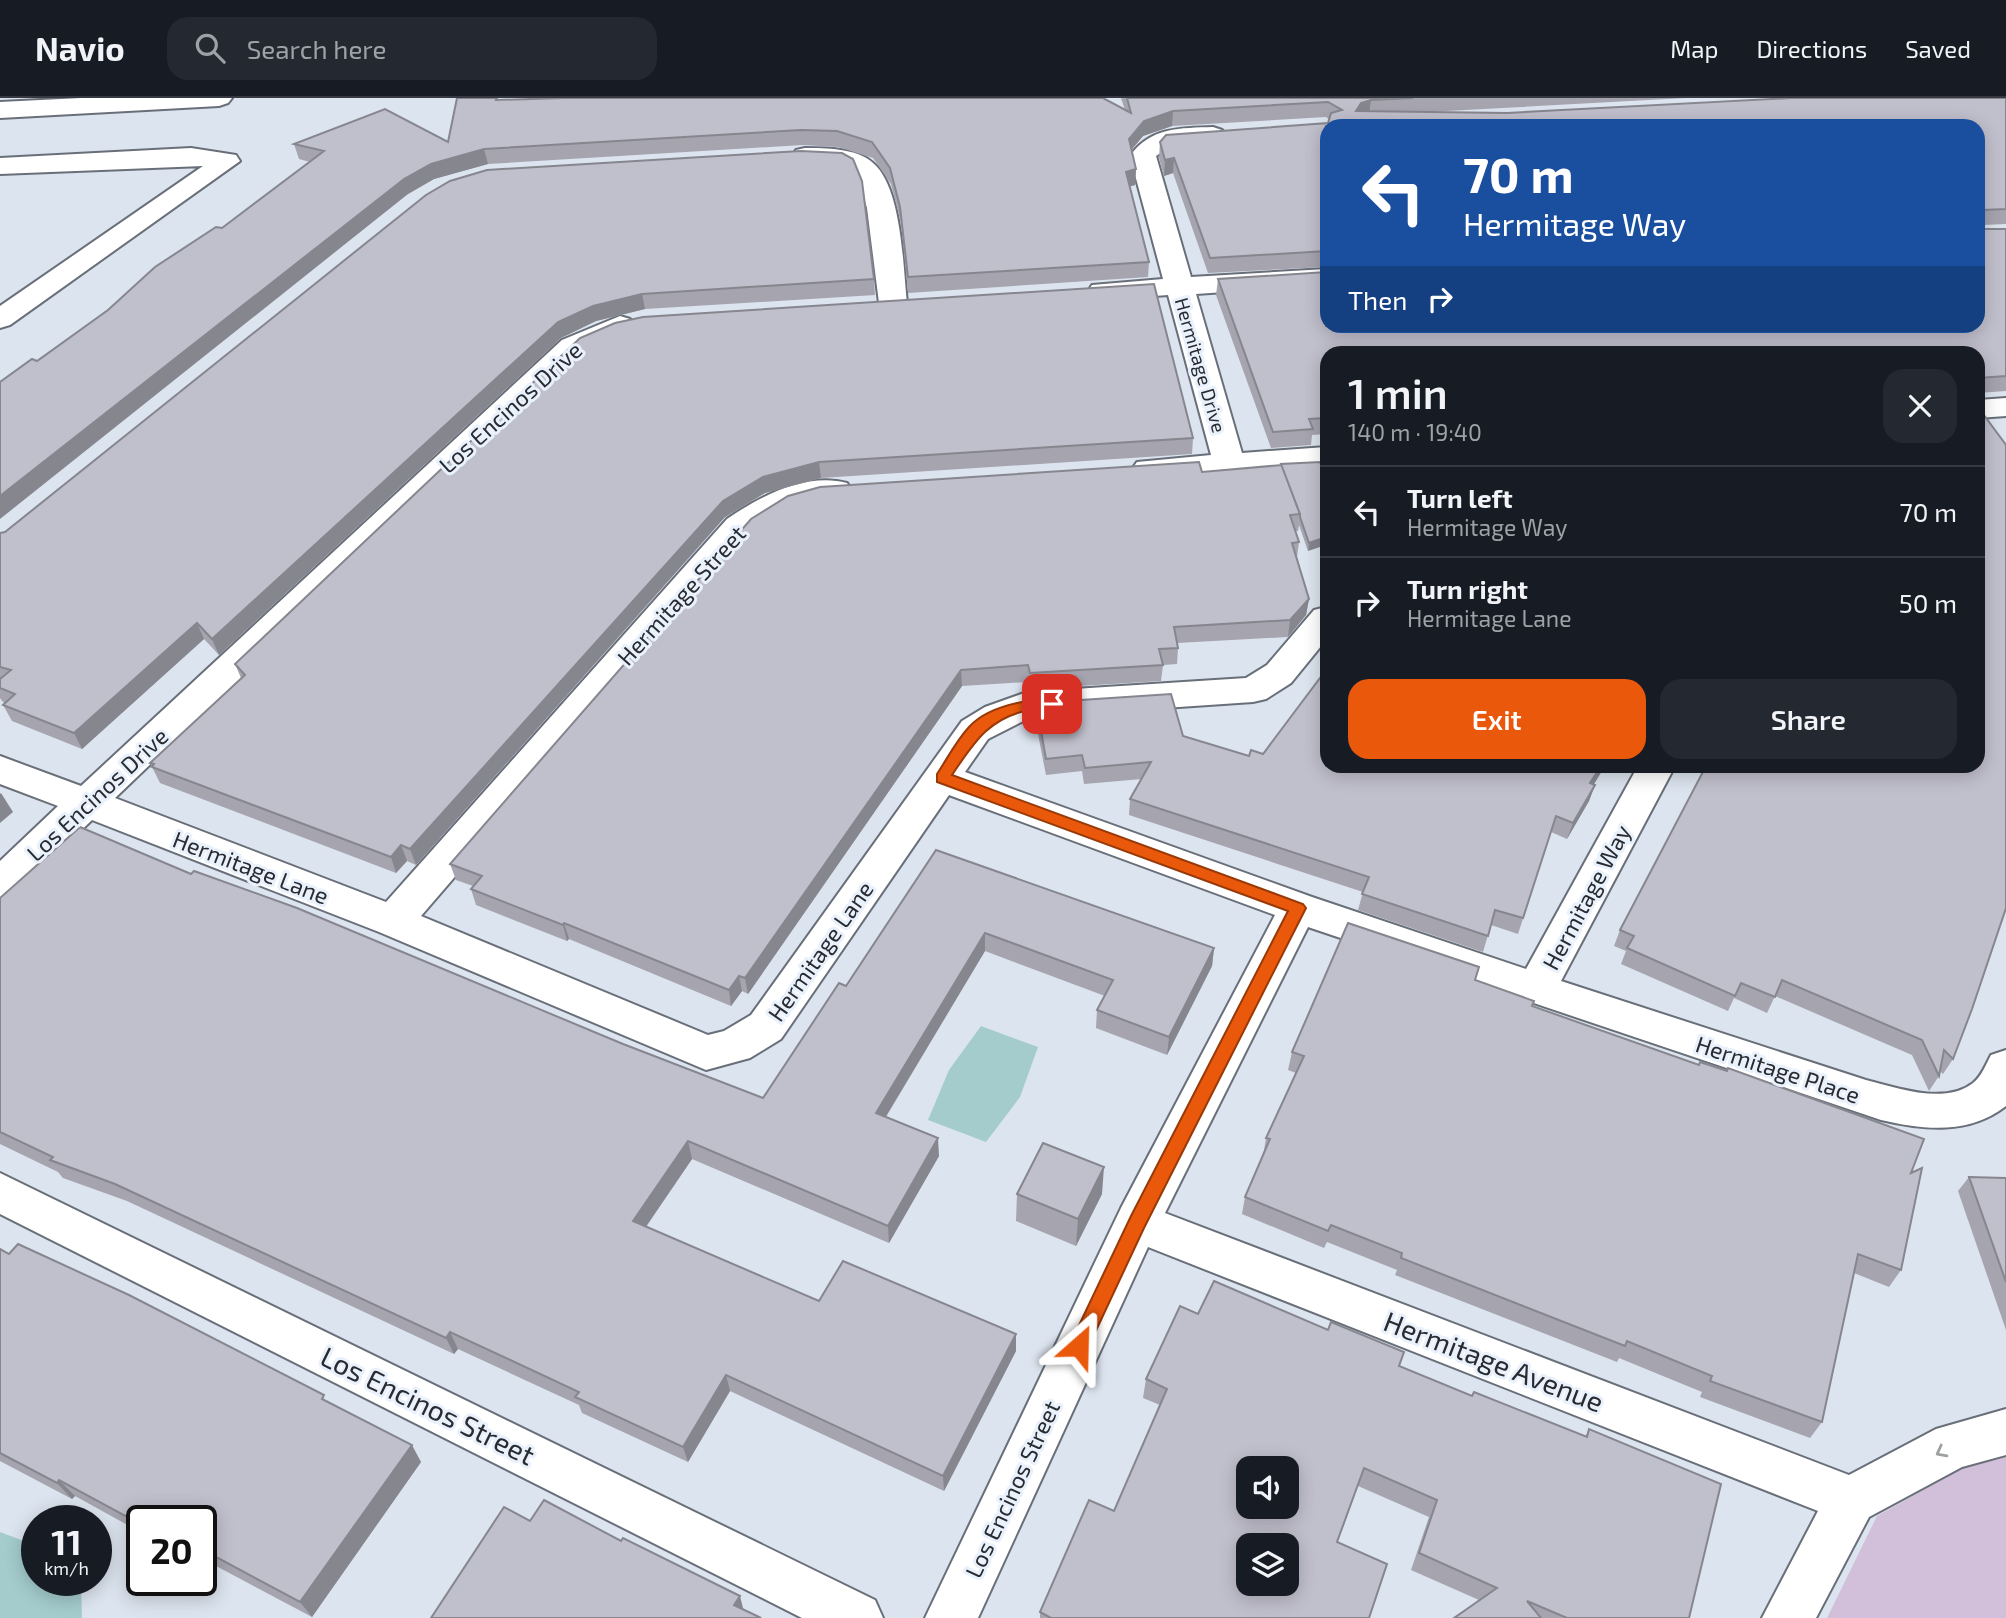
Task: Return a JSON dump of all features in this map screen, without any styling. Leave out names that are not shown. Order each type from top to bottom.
[{"type":"street","points":[[0,110],[205,98]]},
{"type":"street","points":[[1070,293],[1179,286],[1143,156],[1154,143],[1172,137],[1236,134]]},
{"type":"street","points":[[0,166],[191,156],[227,161],[4,312]]},
{"type":"street","points":[[775,158],[822,156],[846,160],[866,168],[876,186],[893,303]]},
{"type":"street","name":"Hermitage Drive","points":[[1228,464],[1179,286],[1320,277]]},
{"type":"street","name":"Los Encinos Drive","points":[[0,884],[572,346],[615,326],[645,321]]},
{"type":"street","points":[[1120,471],[1320,457]]},
{"type":"street","name":"Hermitage Street","points":[[393,921],[739,526],[767,505],[788,497],[862,488]]},
{"type":"street","name":"Hermitage Lane","points":[[0,769],[393,921],[706,1053],[735,1046],[766,1027],[975,730],[998,716],[1027,705],[1253,690],[1279,674],[1320,625]]},
{"type":"street","name":"Hermitage Way","points":[[942,778],[1298,908],[1536,989],[1653,773]]},
{"type":"street","name":"Los Encinos Street","points":[[951,1618],[1138,1222],[1298,908]]},
{"type":"street","name":"Hermitage Place","points":[[1536,989],[1853,1094],[1914,1110],[1954,1111],[1990,1094],[2006,1067]]},
{"type":"street","name":"Los Encinos Street","points":[[0,1192],[857,1618]]},
{"type":"street","name":"Hermitage Avenue","points":[[1138,1222],[1850,1500]]},
{"type":"street","points":[[1788,1618],[1850,1500],[1952,1446],[2006,1432]]},
{"type":"shaded area","points":[[981,1026],[1038,1047],[1020,1097],[986,1142],[928,1120],[949,1070]]},
{"type":"shaded area","points":[[2006,1455],[2006,1618],[1827,1618],[1877,1516],[1968,1465]]},
{"type":"shaded area","points":[[0,1532],[21,1540],[21,1596],[81,1596],[82,1618],[0,1618]]},
{"type":"building","points":[[457,98],[1103,98],[1131,113],[1127,98],[1413,98],[1371,100],[1361,103],[1356,111],[1507,113],[1791,98],[2006,98],[2006,209],[1985,210],[1985,119],[1329,119],[1331,113],[1342,110],[1328,102],[1173,111],[1144,121],[1129,139],[1136,169],[1126,172],[1149,262],[908,277],[900,207],[890,168],[872,142],[837,131],[801,130],[484,149],[431,164],[404,179],[0,496],[0,382],[32,359],[37,361],[108,310],[155,267],[216,227],[222,228],[324,151],[294,144],[385,109],[448,142]]},
{"type":"building","points":[[1320,124],[1320,251],[1210,258],[1174,158],[1165,160],[1160,142],[1166,135]]},
{"type":"building","points":[[801,151],[842,153],[853,159],[862,181],[874,279],[642,294],[593,306],[558,322],[212,639],[197,623],[74,733],[3,705],[15,694],[0,688],[0,679],[11,670],[0,667],[0,533],[5,532],[426,195],[450,181],[487,170]]},
{"type":"building","points":[[1985,229],[2006,229],[2006,376],[1985,378],[1985,346],[1320,346],[1320,418],[1309,419],[1313,429],[1273,432],[1218,279],[1320,272],[1320,333],[1985,333]]},
{"type":"building","points":[[1154,284],[1193,438],[819,462],[763,477],[723,501],[410,849],[401,845],[391,857],[152,767],[154,764],[150,763],[245,675],[235,664],[580,338],[615,323],[643,317]]},
{"type":"building","points":[[1985,416],[2006,445],[2006,908],[1953,1059],[1944,1050],[1939,1076],[1922,1040],[1782,980],[1775,997],[1741,983],[1735,996],[1627,948],[1634,936],[1620,930],[1702,773],[1985,773]]},
{"type":"building","points":[[1199,462],[1202,472],[1282,465],[1300,514],[1290,515],[1299,542],[1292,543],[1309,599],[1290,620],[1174,627],[1178,648],[1159,649],[1163,665],[1030,673],[1028,665],[961,670],[745,978],[739,976],[729,990],[564,923],[563,925],[471,889],[482,876],[450,864],[751,519],[788,496],[820,487]]},
{"type":"building","points":[[1320,462],[1320,539],[1309,543],[1281,464]]},
{"type":"building","points":[[1320,678],[1320,773],[1596,773],[1590,783],[1595,785],[1573,823],[1556,816],[1523,918],[1495,910],[1488,936],[1362,894],[1369,877],[1130,799],[1151,762],[1085,768],[1082,755],[1046,759],[1036,703],[1171,694],[1183,736],[1249,756],[1251,750],[1263,754]]},
{"type":"building","points":[[80,827],[191,874],[194,871],[297,908],[623,1044],[763,1098],[839,983],[846,986],[936,850],[1214,948],[1169,1037],[1097,1010],[1113,980],[985,933],[876,1113],[938,1138],[888,1226],[688,1141],[633,1221],[819,1301],[843,1261],[1016,1334],[943,1476],[726,1375],[683,1447],[575,1397],[579,1392],[450,1332],[446,1338],[115,1184],[50,1160],[53,1157],[0,1132],[0,898]]},
{"type":"building","points":[[1348,923],[1479,967],[1475,980],[1534,1001],[1532,1006],[1699,1065],[1700,1062],[1727,1071],[1728,1068],[1924,1139],[1911,1173],[1922,1168],[1901,1270],[1858,1254],[1822,1422],[1710,1381],[1712,1376],[1627,1341],[1625,1346],[1401,1258],[1402,1253],[1331,1225],[1328,1231],[1245,1197],[1270,1139],[1266,1138],[1304,1056],[1292,1052]]},
{"type":"building","points":[[1043,1143],[1104,1167],[1078,1219],[1017,1194]]},
{"type":"building","points":[[1969,1177],[2006,1178],[2006,1282]]},
{"type":"building","points":[[18,1244],[129,1295],[324,1395],[322,1399],[412,1445],[300,1602],[217,1558],[217,1505],[126,1505],[126,1516],[112,1509],[112,1505],[105,1505],[59,1480],[57,1483],[0,1453],[0,1249],[9,1254]]},
{"type":"building","points":[[1214,1281],[1328,1330],[1331,1322],[1404,1352],[1399,1366],[1472,1396],[1474,1392],[1587,1437],[1589,1429],[1721,1484],[1689,1618],[1567,1618],[1527,1601],[1541,1618],[1454,1618],[1497,1588],[1419,1553],[1437,1500],[1364,1468],[1337,1542],[1387,1564],[1369,1618],[1051,1618],[1040,1612],[1089,1500],[1114,1511],[1167,1389],[1146,1379],[1180,1306],[1198,1314]]},
{"type":"building","points":[[544,1500],[621,1541],[623,1538],[740,1596],[734,1605],[761,1618],[431,1618],[504,1507],[530,1521]]},
{"type":"route","points":[[1052,704],[1027,705],[998,716],[975,730],[942,778],[1298,908],[1138,1222],[1079,1346]]}]
